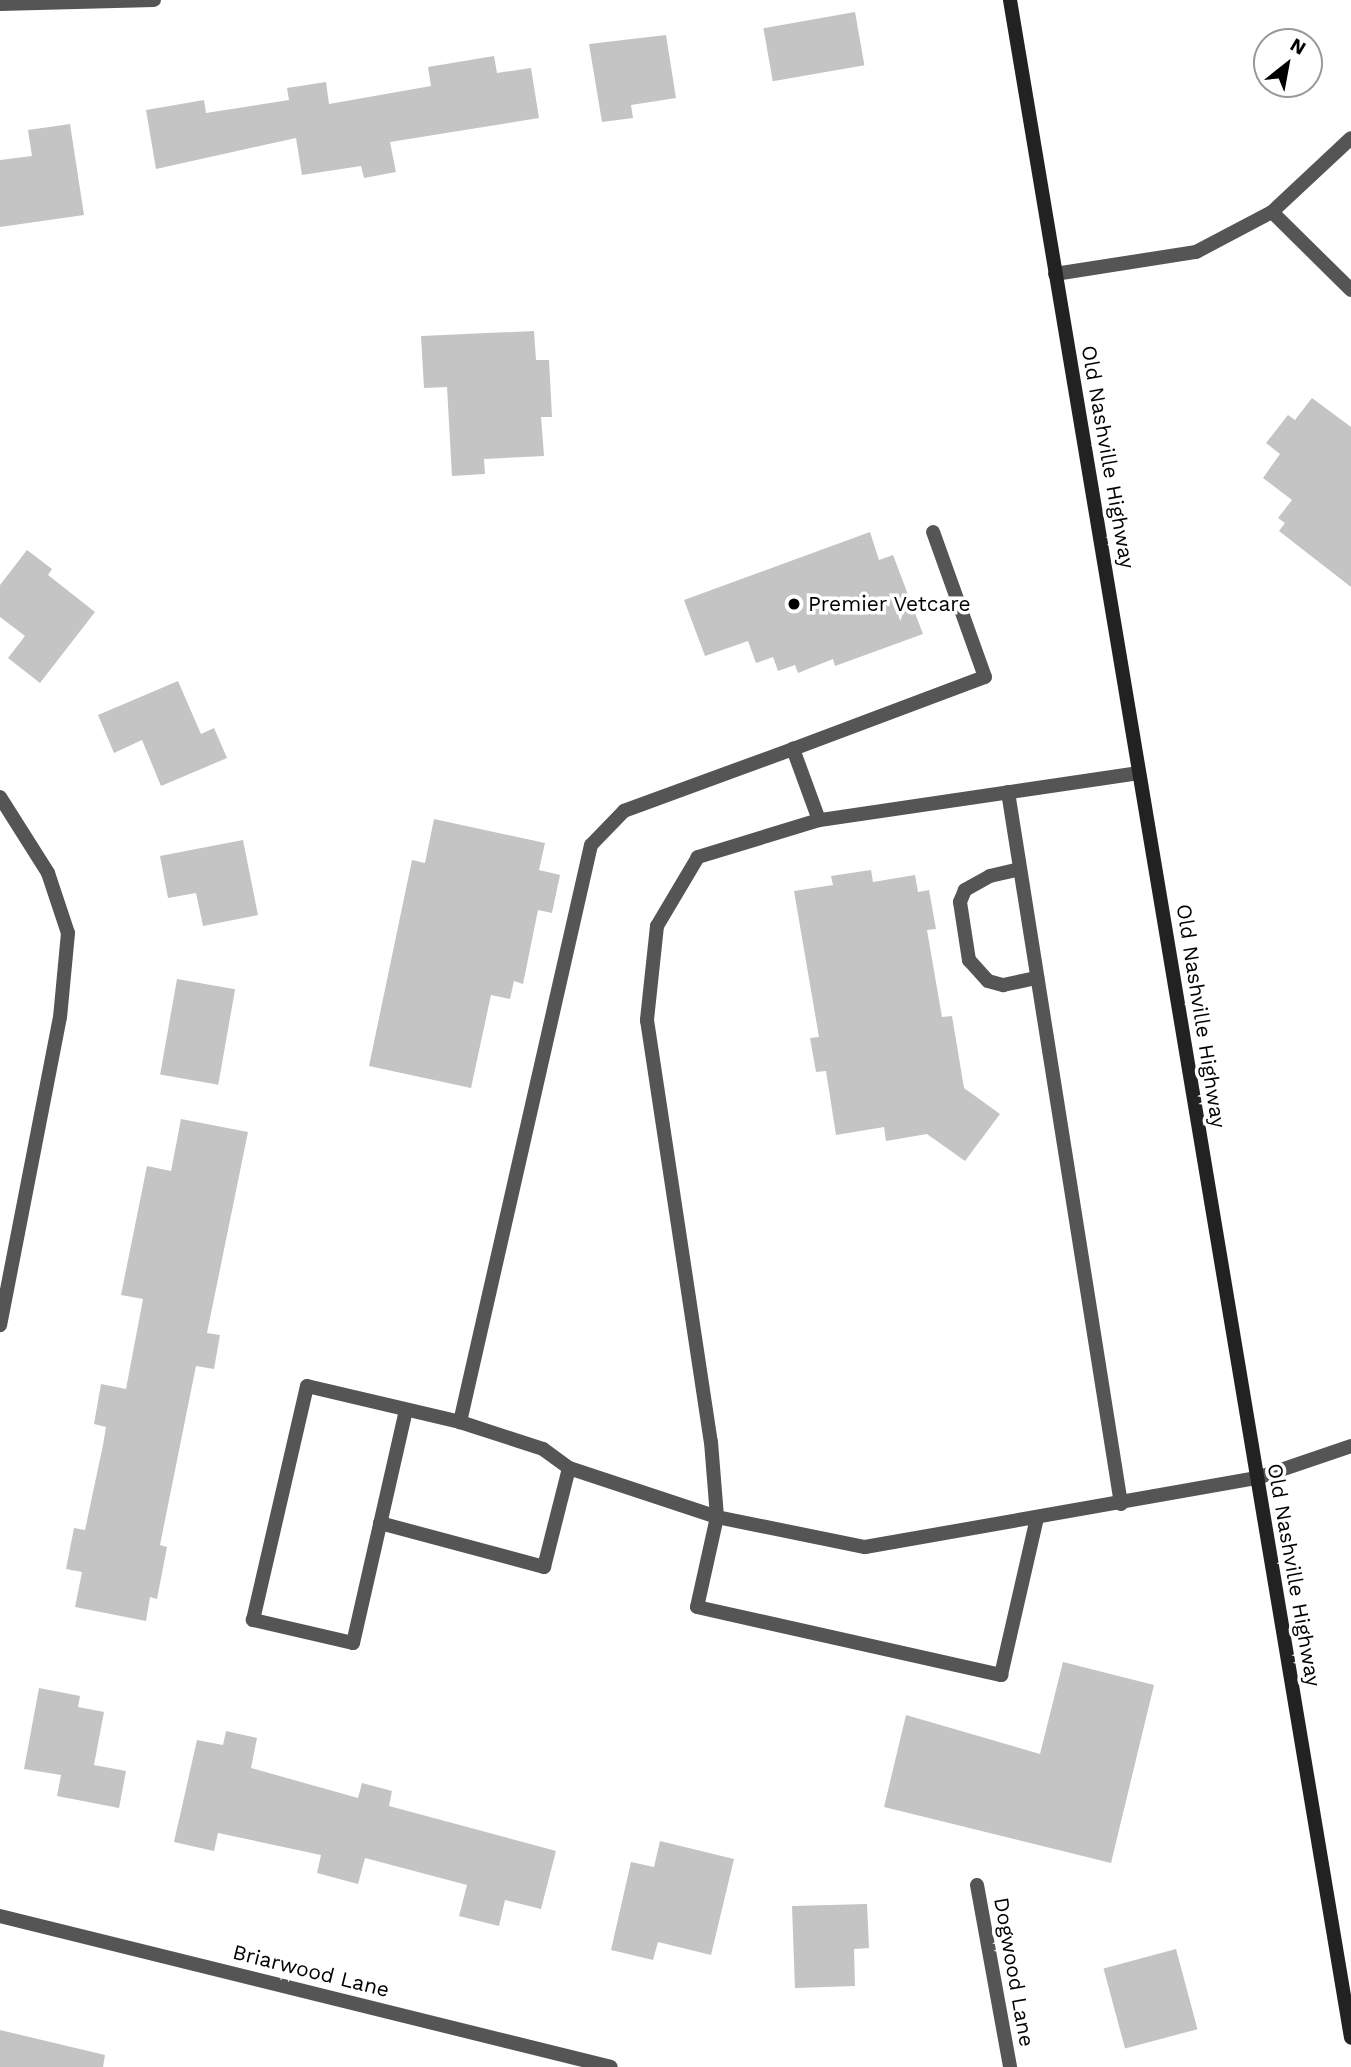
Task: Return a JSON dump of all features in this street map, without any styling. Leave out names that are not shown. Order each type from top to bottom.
[{"type":"main road","name":"Old Nashville Highway","points":[[1010,0],[1351,2038]]},
{"type":"street","points":[[0,4],[154,0]]},
{"type":"street","points":[[1055,274],[1196,252],[1272,212],[1351,138]]},
{"type":"street","points":[[1272,212],[1351,290]]},
{"type":"street","points":[[460,1422],[591,845],[624,811],[985,677],[933,532]]},
{"type":"street","points":[[793,749],[819,820]]},
{"type":"street","points":[[1037,1518],[1001,1675],[697,1608],[718,1517],[711,1442],[647,1020],[657,926],[698,857],[819,820],[1139,773]]},
{"type":"street","points":[[1008,792],[1121,1504]]},
{"type":"street","points":[[0,797],[48,873],[68,933],[60,1017],[0,1325]]},
{"type":"street","points":[[1020,870],[990,876],[965,890],[960,902],[967,948],[974,971],[988,981],[1003,985],[1037,978]]},
{"type":"street","points":[[406,1410],[353,1643],[253,1620],[307,1387],[460,1422],[543,1449],[569,1468],[718,1517],[865,1547],[1257,1478],[1351,1446]]},
{"type":"street","points":[[380,1523],[544,1567],[569,1468]]},
{"type":"street","name":"Dogwood Lane","points":[[978,1885],[1010,2067]]},
{"type":"street","name":"Briarwood Lane","points":[[0,1916],[611,2067]]},
{"type":"building","points":[[855,12],[864,65],[773,81],[763,28]]},
{"type":"building","points":[[666,35],[676,98],[631,105],[633,118],[602,122],[589,44]]},
{"type":"building","points":[[494,56],[497,73],[531,68],[539,118],[390,142],[396,172],[364,178],[361,166],[302,175],[296,138],[156,169],[146,110],[204,100],[206,113],[289,100],[287,88],[326,82],[329,104],[431,86],[428,67]]},
{"type":"building","points":[[70,124],[84,215],[0,227],[0,160],[32,156],[28,130]]},
{"type":"building","points":[[534,331],[536,360],[549,360],[552,417],[541,417],[544,456],[484,459],[485,474],[452,476],[447,387],[424,388],[421,336]]},
{"type":"building","points":[[1312,398],[1351,427],[1351,587],[1279,531],[1285,523],[1278,518],[1292,500],[1263,478],[1280,454],[1266,443],[1288,415],[1295,420]]},
{"type":"building","name":"Premier Vetcare","points":[[870,532],[879,560],[893,555],[923,634],[835,666],[833,659],[798,673],[795,665],[778,671],[773,657],[756,663],[748,641],[705,656],[684,600]]},
{"type":"building","points":[[27,550],[52,569],[48,575],[95,612],[40,683],[8,658],[25,636],[0,617],[0,585]]},
{"type":"building","points":[[178,681],[201,734],[214,728],[227,758],[161,786],[142,740],[114,753],[98,715]]},
{"type":"building","points":[[434,819],[545,843],[539,870],[560,875],[552,913],[538,910],[523,984],[514,981],[510,999],[491,995],[471,1088],[369,1066],[412,860],[425,863]]},
{"type":"building","points":[[243,840],[258,915],[203,926],[196,893],[168,898],[160,856]]},
{"type":"building","points":[[871,870],[873,882],[915,875],[918,892],[929,890],[936,929],[927,930],[942,1017],[952,1016],[964,1088],[1000,1114],[965,1161],[927,1134],[886,1141],[884,1127],[836,1135],[826,1071],[816,1072],[810,1038],[819,1037],[794,891],[833,885],[831,876]]},
{"type":"building","points":[[177,979],[235,989],[218,1085],[160,1075]]},
{"type":"building","points":[[181,1119],[248,1132],[207,1333],[220,1335],[214,1369],[196,1366],[160,1545],[167,1547],[157,1599],[150,1597],[146,1621],[75,1607],[82,1572],[66,1569],[74,1528],[85,1530],[103,1445],[106,1427],[94,1424],[101,1384],[126,1389],[143,1299],[121,1295],[147,1166],[171,1171]]},
{"type":"building","points":[[1063,1662],[1154,1685],[1111,1863],[884,1807],[906,1715],[1040,1754]]},
{"type":"building","points":[[39,1688],[80,1696],[78,1707],[104,1712],[94,1765],[126,1771],[119,1808],[57,1796],[61,1775],[24,1769]]},
{"type":"building","points":[[226,1731],[257,1738],[251,1768],[358,1798],[362,1783],[392,1791],[389,1806],[556,1851],[541,1909],[505,1900],[499,1926],[459,1916],[467,1885],[365,1858],[358,1884],[317,1873],[321,1855],[218,1833],[214,1851],[174,1842],[197,1740],[223,1745]]},
{"type":"building","points":[[660,1841],[734,1859],[711,1955],[658,1942],[653,1960],[611,1950],[631,1862],[654,1867]]},
{"type":"building","points":[[867,1904],[869,1948],[854,1949],[855,1986],[795,1988],[792,1906]]},
{"type":"building","points":[[1176,1949],[1197,2029],[1125,2049],[1104,1968]]},
{"type":"building","points":[[0,2030],[105,2055],[103,2067],[0,2067]]},
{"type":"place","name":"Premier Vetcare","points":[[794,604]]}]
